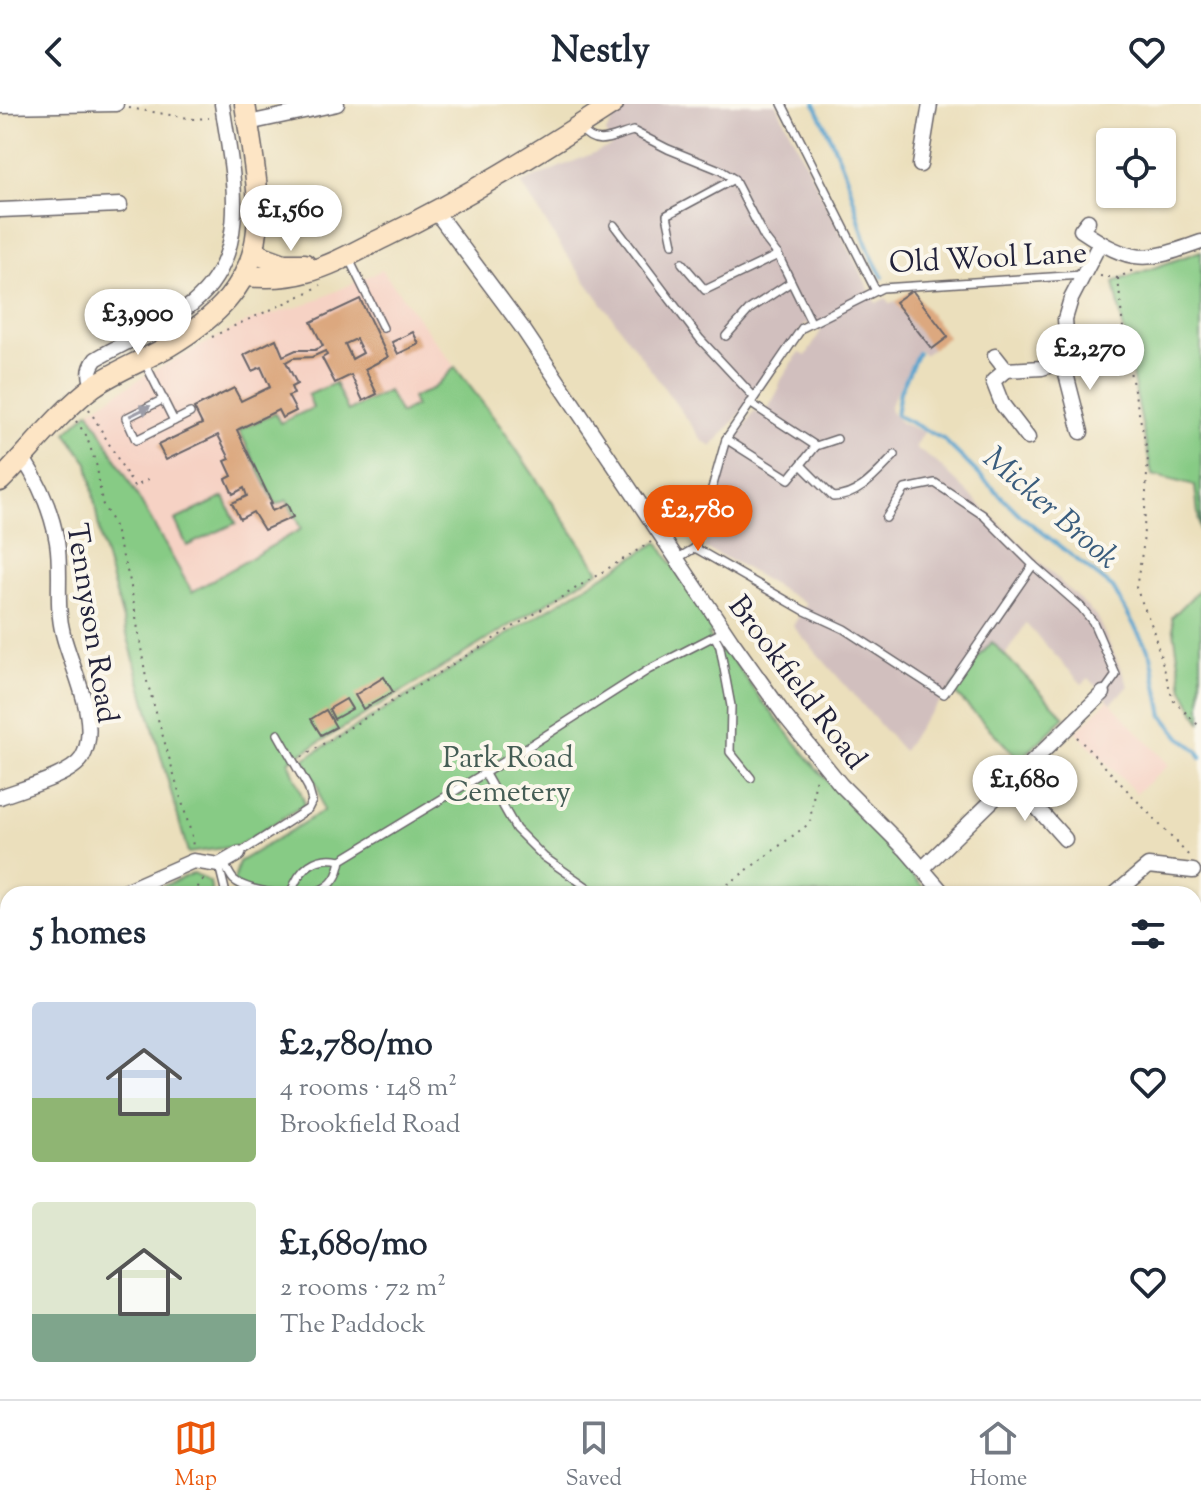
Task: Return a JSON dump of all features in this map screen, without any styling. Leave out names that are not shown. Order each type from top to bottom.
[{"type":"street","points":[[0,481],[81,398],[205,322],[246,276],[254,253],[259,218],[247,113],[337,104]]},
{"type":"street","points":[[246,276],[294,275],[344,257],[436,212],[520,164],[613,104]]},
{"type":"street","points":[[920,165],[930,104]]},
{"type":"street","points":[[0,106],[116,105]]},
{"type":"street","points":[[81,398],[96,359],[190,305],[209,288],[225,264],[235,215],[223,110]]},
{"type":"street","points":[[0,210],[120,205]]},
{"type":"street","name":"Brookfield Road","points":[[436,212],[521,326],[663,535],[720,634],[826,766],[937,886]]},
{"type":"street","name":"Old Wool Lane","points":[[1088,221],[1081,230],[1100,243],[1135,257],[1158,257],[1201,242]]},
{"type":"street","points":[[1028,438],[1002,404],[993,381],[1006,370],[1042,368],[1068,360],[1065,319],[1071,299],[1100,243]]},
{"type":"street","points":[[254,253],[284,264],[344,257]]},
{"type":"street","points":[[995,356],[1006,370]]},
{"type":"street","points":[[1063,362],[1081,432]]},
{"type":"street","name":"Tennyson Road","points":[[0,797],[57,775],[78,763],[84,755],[86,744],[87,708],[63,634],[58,597],[57,543],[40,485],[23,458]]},
{"type":"street","points":[[922,869],[1103,693]]},
{"type":"street","points":[[1014,782],[1065,839]]},
{"type":"street","points":[[136,886],[193,861],[219,865],[238,854]]},
{"type":"street","points":[[1124,886],[1148,866],[1192,864]]},
{"type":"lane","name":"Old Wool Lane","points":[[782,104],[882,288],[1083,274]]},
{"type":"lane","points":[[578,125],[587,136],[602,141],[633,131],[734,179],[764,237],[778,255],[811,322]]},
{"type":"lane","points":[[673,244],[667,215],[734,179]]},
{"type":"lane","points":[[614,225],[700,339],[752,400],[816,446]]},
{"type":"lane","points":[[682,263],[705,290],[778,255]]},
{"type":"lane","points":[[344,257],[383,328]]},
{"type":"lane","points":[[726,336],[750,309],[791,282]]},
{"type":"lane","points":[[678,558],[695,548],[726,439],[802,328],[882,288]]},
{"type":"lane","points":[[143,359],[174,421]]},
{"type":"lane","points":[[164,399],[126,418],[136,440],[190,413]]},
{"type":"lane","points":[[726,439],[789,479],[816,446],[837,439]]},
{"type":"lane","points":[[801,465],[833,497],[846,497],[869,481],[895,455]]},
{"type":"lane","points":[[886,518],[905,489],[935,483],[983,515],[1093,622],[1116,675],[1103,693]]},
{"type":"lane","points":[[695,548],[803,610],[844,629],[944,694],[1033,565]]},
{"type":"lane","points":[[294,886],[300,871],[309,864],[326,858],[341,860],[485,774],[648,670],[720,634],[731,706],[730,752],[751,778]]},
{"type":"lane","points":[[238,854],[308,809],[312,801],[308,787],[278,734]]},
{"type":"lane","points":[[485,774],[516,829],[544,857],[586,886]]},
{"type":"lane","points":[[329,886],[341,860]]},
{"type":"lane","points":[[219,865],[234,880],[247,886]]},
{"type":"lane","points":[[219,865],[224,886]]},
{"type":"path","points":[[116,105],[194,119],[223,110]]},
{"type":"path","name":"Old Wool Lane","points":[[1083,274],[1118,278],[1125,348],[1148,455],[1143,547],[1136,588],[1152,626],[1173,700],[1201,728]]},
{"type":"path","points":[[213,337],[248,318],[286,305],[325,283]]},
{"type":"path","points":[[81,398],[134,487],[153,477]]},
{"type":"path","points":[[81,398],[102,503],[113,523],[130,581],[146,678],[193,840],[193,861]]},
{"type":"path","points":[[294,762],[663,535]]},
{"type":"path","points":[[1068,728],[1192,864]]},
{"type":"path","points":[[726,886],[810,823],[814,776],[826,766]]},
{"type":"path","points":[[200,886],[219,865]]},
{"type":"shaded area","points":[[634,104],[776,104],[876,303],[886,298],[890,304],[894,301],[932,349],[924,355],[919,350],[890,405],[891,413],[901,423],[924,432],[915,448],[936,462],[1096,616],[1129,686],[1111,703],[1089,678],[1082,684],[1026,624],[1005,655],[992,642],[921,723],[903,751],[793,626],[806,604],[704,548],[728,454],[754,411],[764,416],[780,387],[778,385],[799,352],[806,356],[821,331],[806,323],[760,390],[712,447],[703,441],[563,250],[521,183],[611,146],[606,133],[618,111]]},
{"type":"shaded area","points":[[382,270],[494,419],[192,592],[89,411],[149,373],[249,321],[308,304]]},
{"type":"shaded area","points":[[1108,700],[1169,765],[1136,793],[1076,732]]},
{"type":"green space","points":[[1201,251],[1201,542],[1195,486],[1152,475],[1114,282]]},
{"type":"green space","points":[[455,367],[501,427],[599,571],[289,761],[305,804],[238,846],[188,853],[101,541],[88,463],[66,433],[89,411],[192,592],[301,529],[287,500],[276,505],[239,430],[275,413],[280,423],[313,408],[308,395],[335,383],[348,411],[388,391],[400,414],[415,406],[412,398],[434,388]]},
{"type":"green space","points":[[224,497],[236,523],[187,546],[175,520]]},
{"type":"green space","name":"Park Road Cemetery","points":[[658,542],[714,631],[708,635],[716,649],[722,645],[817,769],[922,886],[233,886],[239,862],[323,811],[318,787],[304,759]]},
{"type":"green space","points":[[1201,588],[1201,723],[1183,689],[1172,617]]},
{"type":"green space","points":[[992,642],[1065,717],[1020,760],[951,689]]},
{"type":"green space","points":[[194,873],[210,882],[211,886],[164,886]]},
{"type":"building","points":[[912,290],[948,337],[932,349],[895,302]]},
{"type":"building","points":[[360,299],[388,357],[365,369],[377,394],[363,401],[351,375],[335,383],[322,358],[327,355],[325,351],[312,357],[293,358],[286,362],[297,384],[291,387],[294,394],[288,396],[296,411],[282,418],[278,410],[237,430],[272,503],[269,504],[272,511],[287,504],[293,517],[264,530],[253,512],[240,519],[232,503],[247,496],[244,488],[233,494],[226,479],[232,476],[225,461],[230,459],[218,435],[166,460],[158,445],[202,424],[194,408],[234,388],[241,401],[270,387],[261,367],[252,371],[244,355],[276,339],[283,356],[296,350],[315,350],[323,346],[311,322]],"holes":[[[356,339],[363,353],[352,359],[345,344]]]},
{"type":"building","points":[[413,332],[419,344],[398,354],[392,342]]},
{"type":"building","points":[[384,677],[393,692],[363,709],[355,695]]},
{"type":"building","points":[[346,699],[352,709],[334,719],[329,709]]},
{"type":"building","points":[[326,710],[336,727],[321,735],[311,719]]},
{"type":"waterway","name":"Micker Brook","points":[[815,104],[847,178],[870,252],[883,277]]},
{"type":"waterway","name":"Micker Brook","points":[[918,353],[900,391],[896,415],[943,439],[1020,515],[1113,588],[1151,655],[1163,716],[1180,737],[1197,750],[1201,758]]}]
